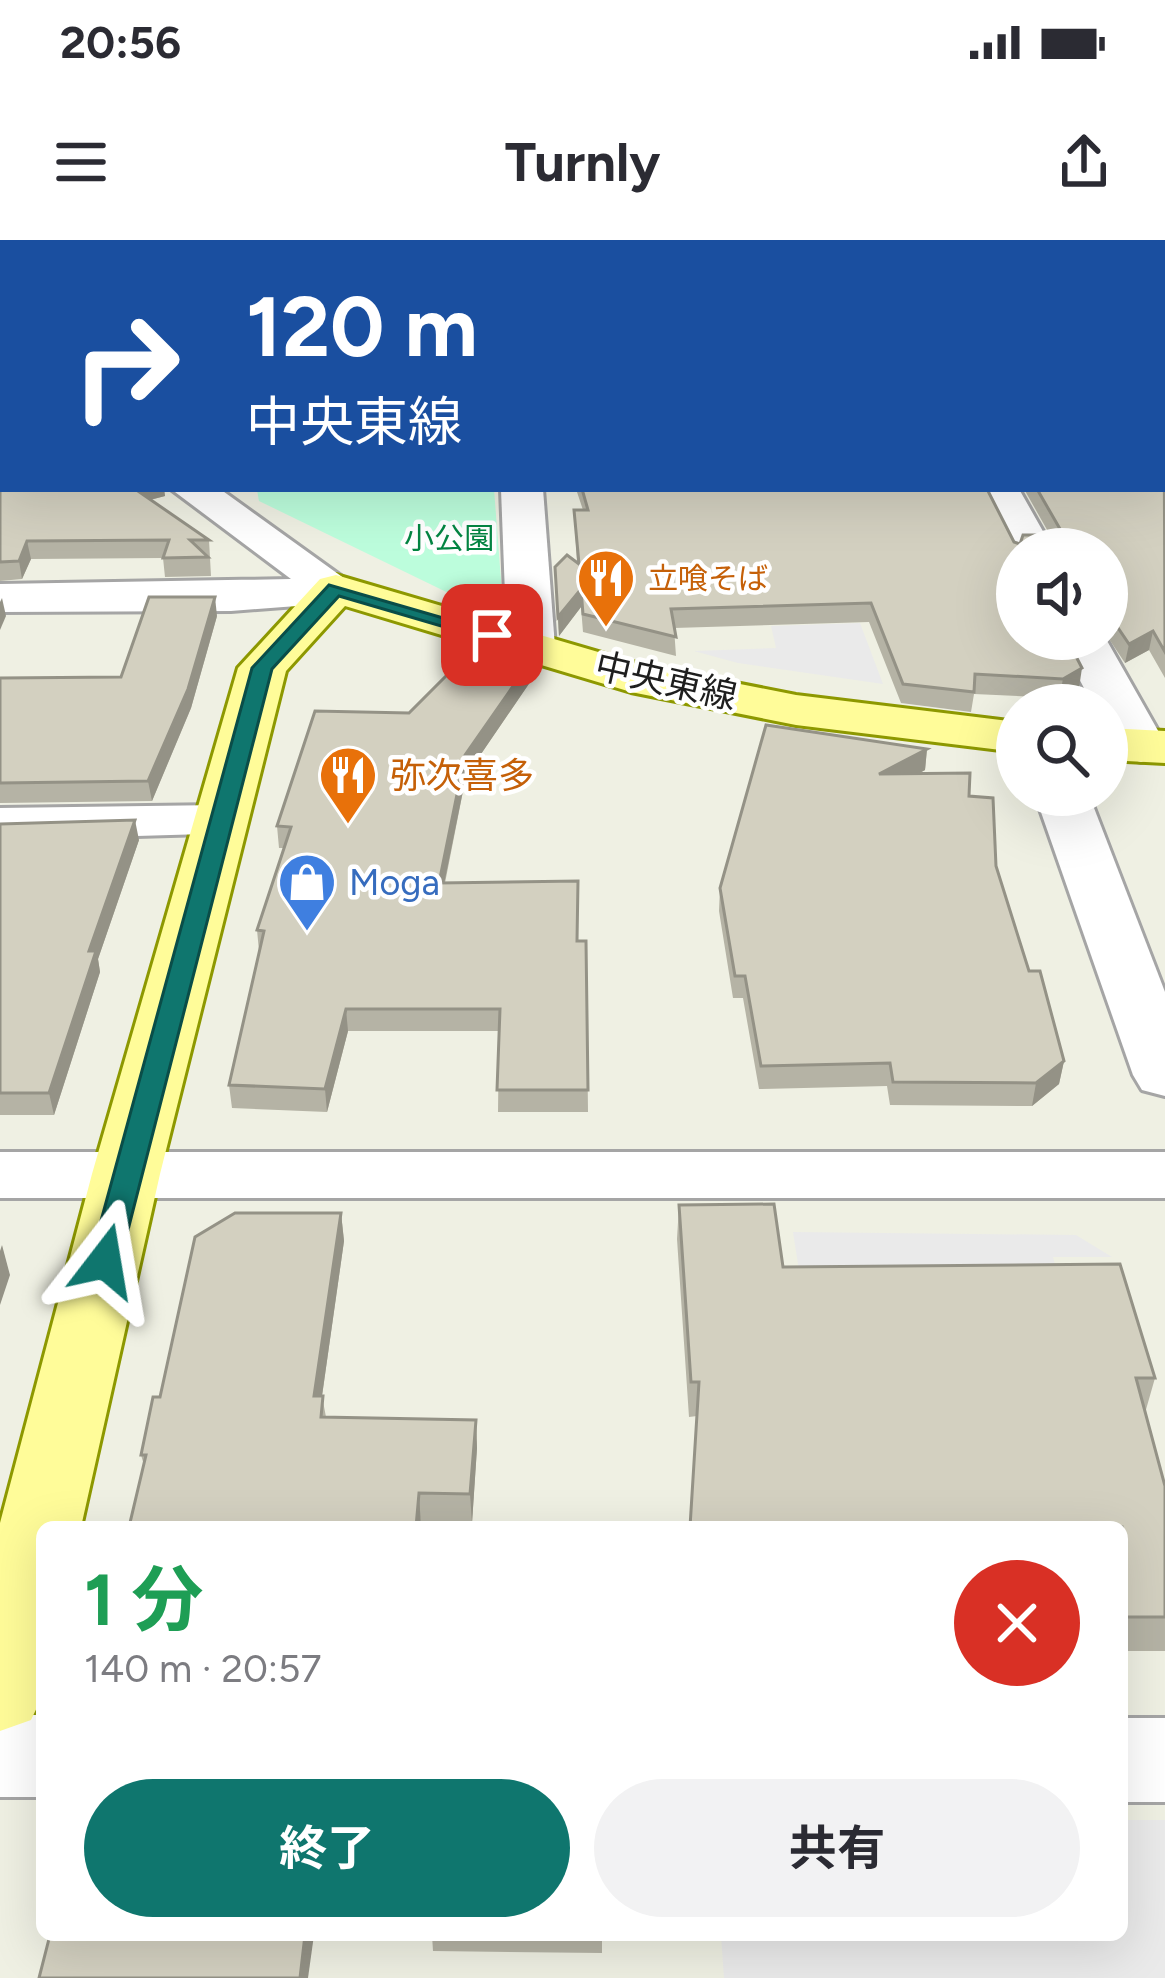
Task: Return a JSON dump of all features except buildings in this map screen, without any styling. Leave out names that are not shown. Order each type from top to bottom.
[{"type":"main road","name":"中央東線","points":[[336,589],[631,677],[796,710],[996,734]]},
{"type":"main road","points":[[41,1521],[125,1174],[262,668],[336,589]]},
{"type":"main road","points":[[0,1692],[36,1543]]},
{"type":"street","points":[[199,492],[336,589]]},
{"type":"street","points":[[522,492],[531,647]]},
{"type":"street","points":[[1000,492],[1019,528]]},
{"type":"street","points":[[0,598],[232,598],[336,589]]},
{"type":"street","points":[[1093,660],[1138,745]]},
{"type":"street","points":[[1071,816],[1165,1075]]},
{"type":"street","points":[[0,824],[220,821]]},
{"type":"street","points":[[0,1175],[1165,1174]]},
{"type":"street","points":[[0,1756],[36,1756]]},
{"type":"street","points":[[1128,1760],[1165,1760]]},
{"type":"green space","name":"小公園","points":[[257,492],[494,492],[502,593],[467,602],[259,501]]},
{"type":"shaded area","points":[[860,623],[883,684],[738,663],[694,651],[776,648],[771,626]]},
{"type":"shaded area","points":[[793,1232],[1076,1235],[1112,1257],[1053,1257],[1058,1277],[800,1277]]},
{"type":"shaded area","points":[[1128,1820],[1165,1820],[1165,1978],[724,1978],[721,1941],[1128,1941]]},
{"type":"place","name":"立喰そば","points":[[606,629]]},
{"type":"place","name":"弥次喜多","points":[[348,826]]},
{"type":"place","name":"Moga","points":[[307,933]]},
{"type":"route","points":[[105,1261],[262,668],[336,589],[492,635]]}]
